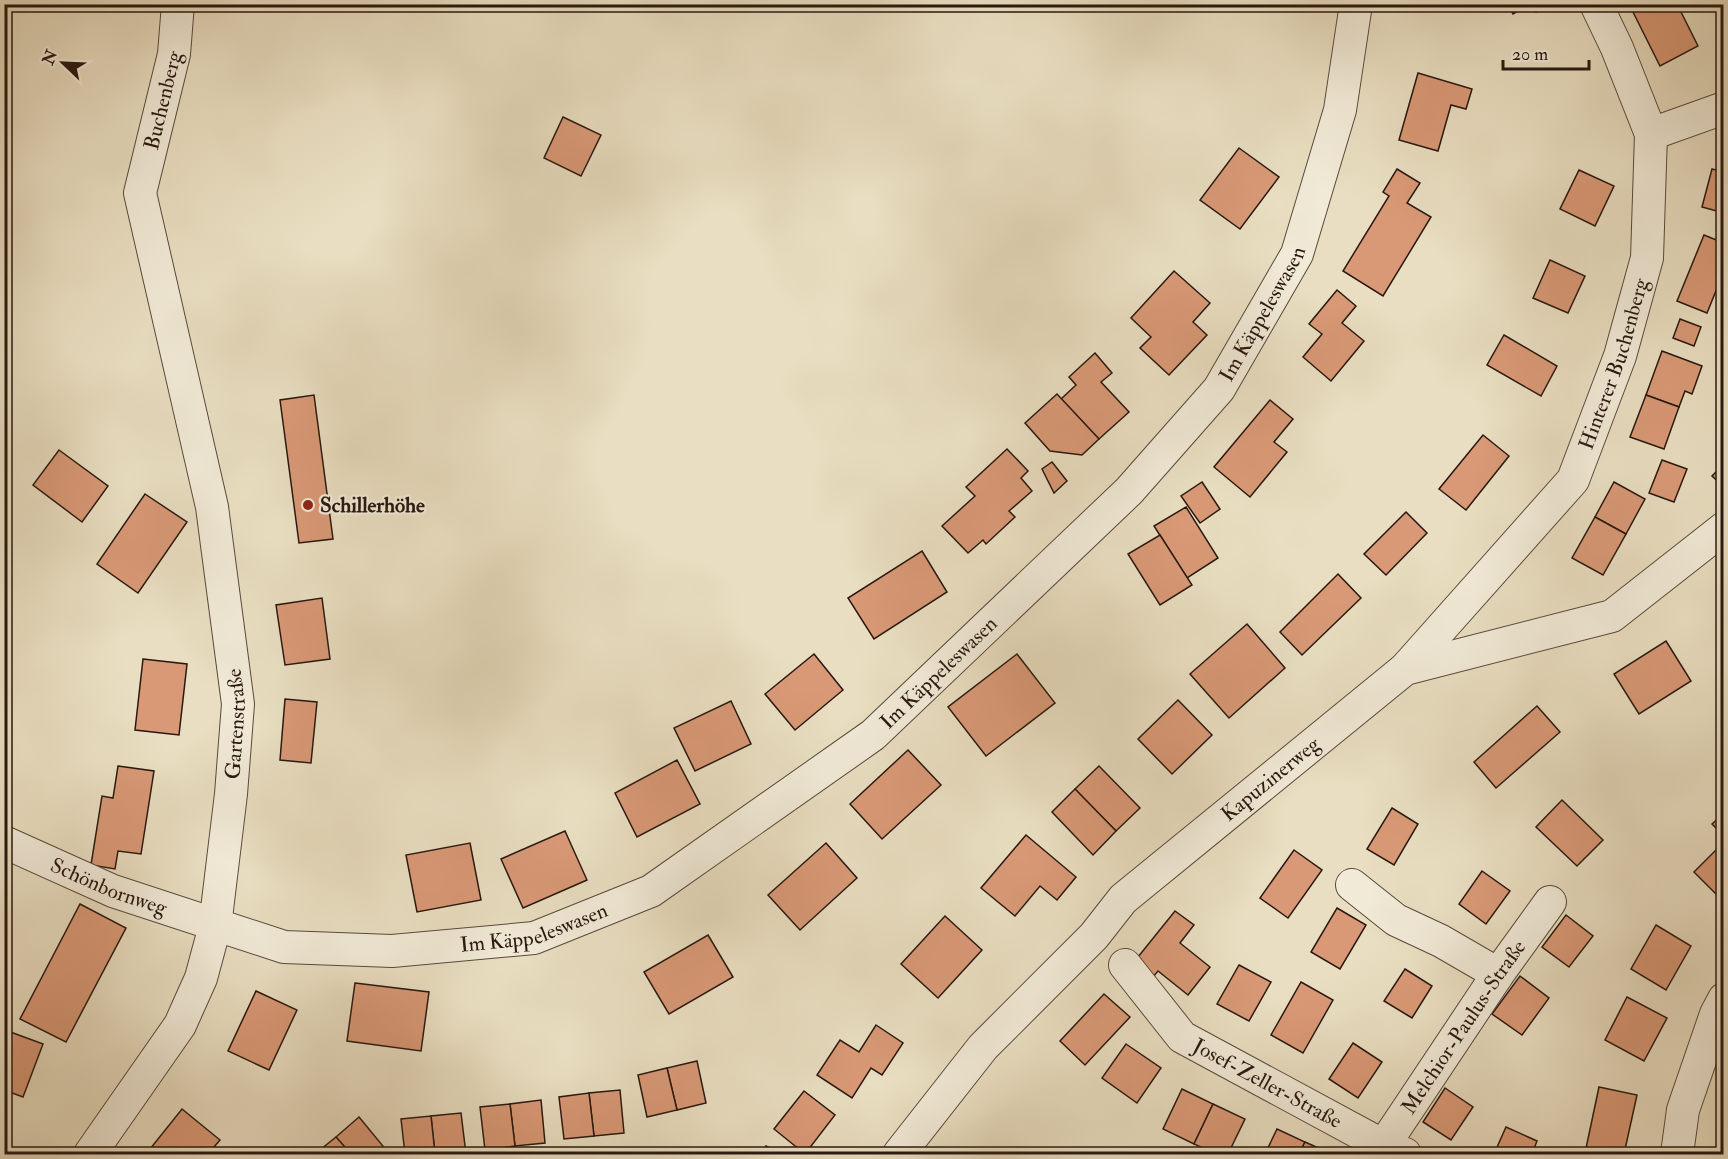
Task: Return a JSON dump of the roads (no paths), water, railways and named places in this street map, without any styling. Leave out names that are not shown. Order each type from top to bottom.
[{"type":"street","name":"Buchenberg","points":[[140,193],[174,54],[178,4]]},
{"type":"street","name":"Im Käppeleswasen","points":[[215,926],[284,947],[392,951],[534,938],[651,891],[873,735],[1129,491],[1219,388],[1297,254],[1340,110],[1356,4]]},
{"type":"street","name":"Hinterer Buchenberg","points":[[1405,669],[1574,480],[1620,356],[1647,258],[1651,134],[1617,48],[1596,4]]},
{"type":"street","points":[[1651,134],[1724,108]]},
{"type":"street","name":"Gartenstraße","points":[[90,1155],[180,1025],[201,978],[215,926],[231,794],[238,704],[212,507],[140,193]]},
{"type":"street","name":"Kapuzinerweg","points":[[899,1155],[983,1047],[1094,936],[1123,899],[1405,669],[1612,616],[1724,528]]},
{"type":"street","name":"Schönbornweg","points":[[4,842],[113,891],[215,926]]},
{"type":"street","points":[[1352,885],[1396,921],[1441,941],[1498,974]]},
{"type":"street","name":"Melchior-Paulus-Straße","points":[[1388,1152],[1498,974],[1550,902]]},
{"type":"street","name":"Josef-Zeller-Straße","points":[[1125,965],[1182,1037],[1388,1152]]},
{"type":"street","points":[[1677,1155],[1683,1110],[1716,1014],[1724,999]]},
{"type":"place","name":"Schillerhöhe","points":[[308,505]]}]
